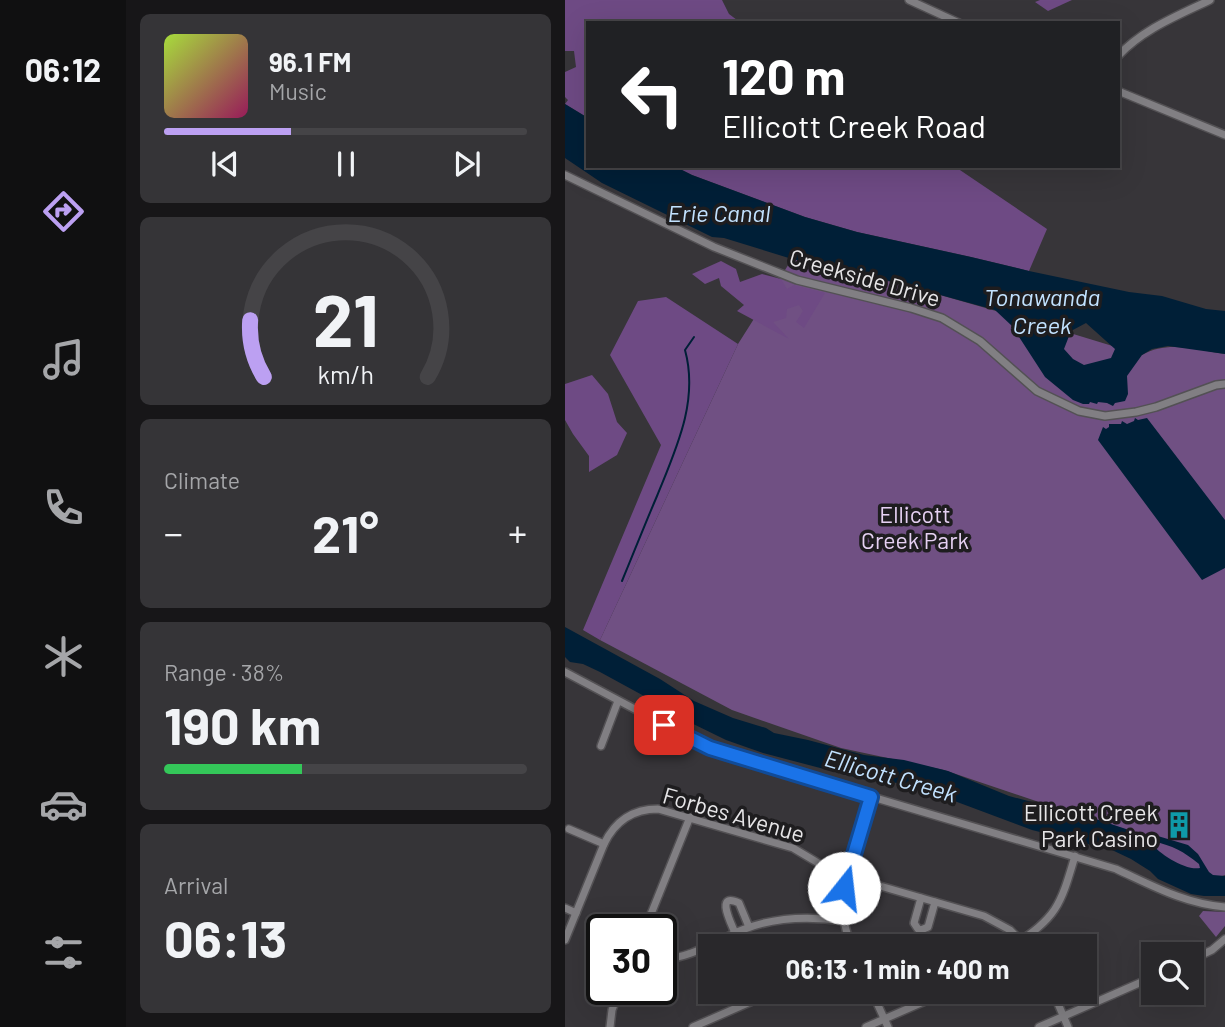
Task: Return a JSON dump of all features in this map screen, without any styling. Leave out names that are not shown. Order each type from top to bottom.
[{"type":"street","points":[[909,0],[955,21]]},
{"type":"street","points":[[1120,54],[1151,28],[1210,0]]},
{"type":"street","points":[[1120,92],[1225,135]]},
{"type":"street","name":"Creekside Drive","points":[[565,175],[714,247],[797,280],[942,318],[980,341],[1037,391],[1079,411],[1105,416],[1136,412],[1225,384]]},
{"type":"street","points":[[565,672],[710,748],[1116,869],[1198,904],[1225,907]]},
{"type":"street","points":[[601,746],[618,701]]},
{"type":"street","points":[[848,934],[844,921],[843,899],[871,797]]},
{"type":"street","name":"Forbes Avenue","points":[[565,940],[611,831],[623,819],[643,810],[665,810],[793,848],[808,855],[826,869],[993,920],[1015,934]]},
{"type":"street","points":[[651,914],[690,817]]},
{"type":"street","points":[[569,829],[604,844]]},
{"type":"street","points":[[1032,934],[1059,905],[1075,856]]},
{"type":"street","points":[[921,898],[914,923],[921,930],[928,927],[935,902]]},
{"type":"street","points":[[735,933],[726,909],[729,900],[739,902],[749,928]]},
{"type":"street","points":[[565,908],[576,913]]},
{"type":"street","points":[[677,957],[749,928],[792,919],[844,921]]},
{"type":"street","points":[[1204,954],[1225,939]]},
{"type":"street","points":[[1039,1027],[1141,982]]},
{"type":"street","points":[[693,1027],[746,1004]]},
{"type":"street","points":[[877,1004],[886,1023]]},
{"type":"street","points":[[866,1027],[886,1023],[922,1004]]},
{"type":"street","points":[[1058,1004],[1068,1027]]},
{"type":"street","points":[[610,1027],[614,1005]]},
{"type":"green space","name":"Ellicott Creek Park","points":[[792,259],[924,291],[1142,355],[1152,350],[1172,347],[1225,354],[1225,875],[1214,879],[1147,852],[1092,820],[944,770],[841,748],[732,710],[600,640],[738,344]]},
{"type":"green space","points":[[1203,911],[1225,912],[1225,926],[1216,937],[1199,916]]},
{"type":"shaded area","points":[[565,0],[722,0],[729,14],[738,21],[586,21],[586,117],[565,104],[568,100],[565,97],[565,72],[576,67],[574,51],[565,51]]},
{"type":"shaded area","points":[[1072,0],[1048,11],[1035,2]]},
{"type":"shaded area","points":[[678,168],[957,168],[1047,229],[1029,271],[857,232],[805,217]]},
{"type":"shaded area","points":[[721,261],[736,269],[740,282],[762,274],[781,279],[787,289],[794,285],[825,293],[804,328],[796,322],[803,311],[799,305],[787,309],[786,318],[773,322],[789,339],[737,311],[744,305],[721,286],[719,278],[705,284],[692,274]]},
{"type":"shaded area","points":[[666,297],[738,344],[600,640],[583,630],[661,445],[610,355],[638,301]]},
{"type":"shaded area","points":[[592,375],[608,394],[617,422],[627,433],[617,455],[589,472],[589,456],[565,420],[565,384]]},
{"type":"water","points":[[565,104],[586,117],[586,168],[678,168],[805,217],[857,232],[1225,311],[1225,354],[1168,346],[1152,349],[1142,355],[1127,376],[1128,394],[1125,401],[1113,406],[1098,402],[1083,404],[1073,400],[1045,377],[1012,326],[995,310],[853,271],[792,259],[724,238],[712,237],[602,183],[565,158]],"holes":[[[1086,323],[1115,349],[1111,358],[1084,365],[1073,359],[1064,349],[1071,331]]]},
{"type":"water","points":[[1135,418],[1147,418],[1225,520],[1225,568],[1202,580],[1098,440],[1103,427],[1106,429],[1109,424],[1121,424],[1122,421],[1127,424]]},
{"type":"water","name":"Ellicott Creek","points":[[565,627],[660,679],[694,701],[774,733],[864,755],[904,760],[948,771],[1009,796],[1099,820],[1138,836],[1151,834],[1188,845],[1198,854],[1209,872],[1225,876],[1225,896],[1191,894],[1158,879],[1131,859],[1112,850],[1032,830],[909,784],[866,780],[763,753],[726,740],[600,672],[583,664],[570,662],[565,657]],"holes":[[[1153,841],[1183,852],[1199,864],[1200,868],[1173,861],[1160,852],[1151,843]]]},
{"type":"waterway","points":[[622,581],[678,443],[689,388],[685,350],[694,337]]},
{"type":"place","name":"Ellicott Creek Park Casino","points":[[1179,825]]},
{"type":"route","points":[[664,725],[710,748],[871,797],[844,888]]},
{"type":"water label","name":"Erie Canal","points":[[719,212]]},
{"type":"water label","name":"Tonawanda Creek","points":[[1042,310]]}]
